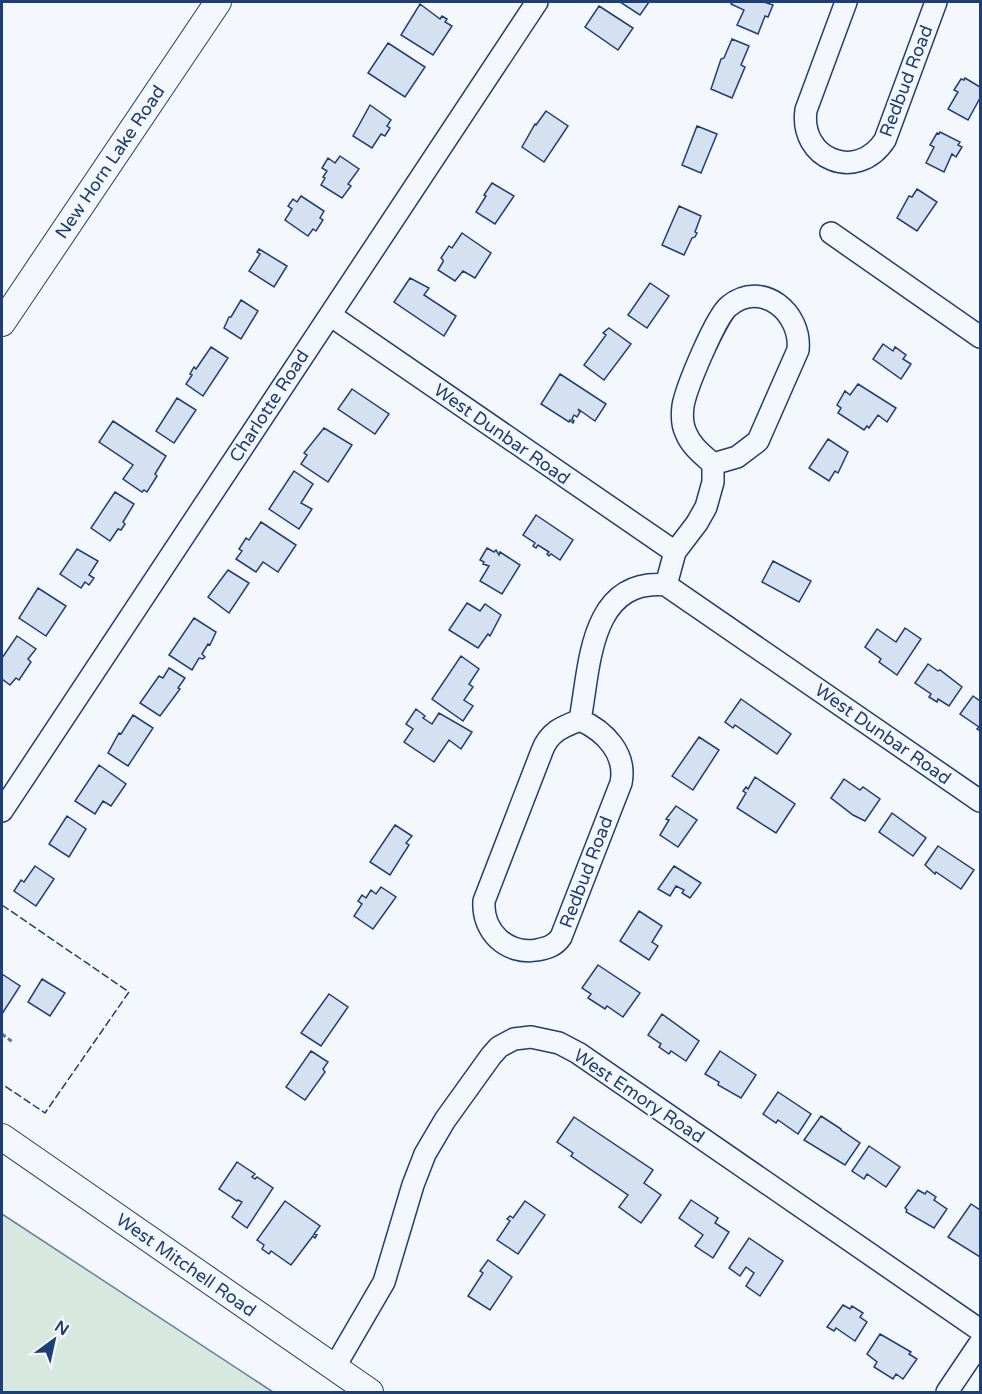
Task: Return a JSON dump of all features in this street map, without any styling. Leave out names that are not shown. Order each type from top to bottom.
[{"type":"main road","name":"New Horn Lake Road","points":[[2,322],[218,2]]},
{"type":"main road","name":"West Mitchell Road","points":[[2,1137],[370,1392]]},
{"type":"street","name":"Charlotte Road","points":[[2,812],[537,2]]},
{"type":"street","name":"Redbud Road","points":[[846,2],[804,118],[807,135],[819,150],[831,159],[845,163],[871,156],[885,140],[936,2]]},
{"type":"street","points":[[831,233],[981,337]]},
{"type":"street","points":[[580,720],[592,645],[605,615],[617,600],[633,588],[643,584],[666,585],[675,552],[706,507],[713,482],[713,464],[692,445],[685,432],[682,415],[686,395],[718,320],[727,307],[741,298],[754,296],[767,299],[781,306],[791,316],[797,329],[798,350],[758,441],[751,449],[737,457],[713,464]]},
{"type":"street","name":"West Dunbar Road","points":[[330,315],[675,552]]},
{"type":"street","name":"West Dunbar Road","points":[[666,585],[981,801]]},
{"type":"street","name":"Redbud Road","points":[[580,720],[596,727],[610,741],[621,762],[623,772],[621,783],[561,937],[553,945],[544,949],[522,951],[510,948],[492,933],[487,923],[484,901],[545,744],[555,731],[580,720]]},
{"type":"street","name":"West Emory Road","points":[[334,1368],[384,1282],[413,1185],[432,1142],[465,1092],[499,1047],[514,1040],[531,1037],[559,1043],[578,1053],[981,1330]]},
{"type":"street","points":[[947,1392],[981,1343]]},
{"type":"path","points":[[2,1034],[14,1043]]},
{"type":"shaded area","points":[[2,1214],[273,1392],[2,1392]]},
{"type":"building","points":[[620,2],[649,2],[640,15]]},
{"type":"building","points":[[733,2],[764,2],[773,5],[768,17],[765,16],[758,34],[737,25],[744,10],[731,4]]},
{"type":"building","points":[[420,4],[440,19],[442,16],[447,19],[445,22],[452,26],[433,55],[401,35]]},
{"type":"building","points":[[599,6],[633,28],[618,50],[585,27]]},
{"type":"building","points":[[732,39],[749,46],[741,65],[745,67],[732,98],[711,89],[721,59],[724,58]]},
{"type":"building","points":[[388,43],[425,67],[405,97],[368,73]]},
{"type":"building","points":[[965,78],[980,87],[980,98],[968,120],[948,109],[958,92],[954,90],[961,79]]},
{"type":"building","points":[[370,105],[391,120],[387,126],[390,128],[385,136],[381,134],[372,148],[353,136]]},
{"type":"building","points":[[546,111],[568,126],[544,162],[522,147],[535,124]]},
{"type":"building","points":[[697,126],[717,134],[701,173],[682,165]]},
{"type":"building","points":[[940,132],[960,142],[958,145],[962,147],[956,157],[952,154],[944,172],[926,163],[934,147],[930,145]]},
{"type":"building","points":[[340,156],[359,169],[348,184],[351,186],[342,198],[321,185],[327,171],[322,168],[328,158],[335,163]]},
{"type":"building","points":[[492,183],[514,196],[495,224],[476,212]]},
{"type":"building","points":[[917,189],[937,202],[917,231],[897,218],[909,196],[912,197]]},
{"type":"building","points":[[301,196],[324,211],[320,218],[323,220],[316,231],[313,229],[308,236],[285,220],[292,209],[288,206],[293,199],[297,202]]},
{"type":"building","points":[[679,206],[701,216],[695,232],[697,233],[684,255],[662,245]]},
{"type":"building","points":[[462,233],[491,253],[475,278],[463,271],[455,281],[438,270],[443,262],[441,258],[449,246],[452,248]]},
{"type":"building","points":[[259,249],[287,266],[274,287],[249,271],[260,254],[257,252]]},
{"type":"building","points":[[410,278],[429,288],[424,295],[456,316],[444,336],[394,302]]},
{"type":"building","points":[[650,283],[669,296],[647,328],[628,315]]},
{"type":"building","points":[[241,300],[258,311],[241,339],[224,328]]},
{"type":"building","points":[[609,328],[631,344],[604,380],[584,365],[606,335],[603,333]]},
{"type":"building","points":[[883,344],[893,351],[895,347],[906,355],[903,359],[911,364],[901,379],[873,359]]},
{"type":"building","points":[[211,347],[228,358],[203,396],[186,384],[194,367],[196,369]]},
{"type":"building","points":[[560,374],[606,404],[595,421],[578,409],[580,412],[577,417],[574,415],[573,423],[570,420],[569,422],[541,404]]},
{"type":"building","points":[[858,384],[896,408],[887,422],[878,415],[869,428],[867,426],[864,430],[838,413],[841,408],[837,405],[845,391],[850,395]]},
{"type":"building","points":[[352,389],[389,414],[375,434],[338,409]]},
{"type":"building","points":[[177,398],[196,410],[174,443],[156,431]]},
{"type":"building","points":[[113,421],[166,456],[147,492],[144,490],[142,492],[123,479],[133,465],[99,442]]},
{"type":"building","points":[[324,428],[352,445],[328,482],[301,464],[307,455],[304,453]]},
{"type":"building","points":[[828,439],[848,452],[838,473],[835,471],[829,481],[809,468]]},
{"type":"building","points":[[294,471],[313,484],[301,503],[312,509],[299,529],[269,509]]},
{"type":"building","points":[[115,492],[134,504],[123,522],[125,524],[121,530],[118,529],[110,541],[91,528]]},
{"type":"building","points":[[536,515],[573,540],[560,560],[551,554],[549,556],[547,554],[549,552],[538,545],[536,548],[533,546],[535,543],[523,535]]},
{"type":"building","points":[[261,522],[296,545],[278,572],[263,562],[256,572],[236,559],[242,551],[239,549],[246,538],[249,540]]},
{"type":"building","points":[[487,548],[494,552],[496,550],[499,555],[500,552],[520,565],[502,594],[480,581],[489,566],[480,560]]},
{"type":"building","points":[[77,549],[98,561],[89,575],[94,578],[89,585],[85,582],[81,588],[60,574]]},
{"type":"building","points":[[773,561],[811,581],[799,602],[762,582]]},
{"type":"building","points":[[228,570],[249,583],[229,613],[208,597]]},
{"type":"building","points":[[38,588],[66,606],[46,636],[19,618]]},
{"type":"building","points":[[467,603],[480,611],[485,604],[501,615],[490,636],[488,634],[478,648],[449,630]]},
{"type":"building","points":[[194,618],[216,632],[210,645],[208,644],[202,654],[205,657],[199,658],[192,670],[169,655]]},
{"type":"building","points":[[905,628],[921,639],[897,675],[879,662],[881,659],[865,647],[877,629],[896,642]]},
{"type":"building","points":[[17,636],[36,649],[28,659],[31,662],[19,680],[16,678],[10,685],[2,679],[2,658]]},
{"type":"building","points":[[461,656],[479,669],[469,684],[473,687],[464,700],[473,706],[463,721],[432,699]]},
{"type":"building","points":[[928,664],[962,687],[949,706],[938,699],[937,702],[929,697],[931,694],[915,683]]},
{"type":"building","points":[[169,668],[185,678],[178,688],[180,689],[160,716],[140,703],[159,676],[163,678]]},
{"type":"building","points":[[973,696],[980,701],[980,731],[977,729],[979,727],[960,714]]},
{"type":"building","points":[[741,699],[791,734],[777,754],[735,725],[733,728],[725,722]]},
{"type":"building","points":[[416,709],[432,724],[439,713],[472,732],[461,749],[449,740],[434,762],[404,742],[413,729],[406,724]]},
{"type":"building","points":[[133,715],[153,728],[128,766],[108,753],[119,733],[121,734]]},
{"type":"building","points":[[699,737],[719,750],[693,790],[672,776]]},
{"type":"building","points":[[99,765],[126,784],[111,806],[103,801],[95,814],[75,801]]},
{"type":"building","points":[[755,777],[795,804],[776,833],[737,808],[746,793],[743,791],[746,787],[748,789]]},
{"type":"building","points":[[844,779],[860,790],[863,787],[880,799],[865,821],[831,798]]},
{"type":"building","points":[[676,806],[697,820],[678,847],[660,835],[669,820],[666,819]]},
{"type":"building","points":[[892,813],[926,838],[913,856],[879,832]]},
{"type":"building","points":[[67,816],[86,829],[69,857],[49,844]]},
{"type":"building","points":[[395,825],[412,836],[406,843],[409,845],[390,875],[370,862]]},
{"type":"building","points":[[938,846],[974,870],[961,889],[936,872],[935,874],[925,865]]},
{"type":"building","points":[[35,866],[54,879],[36,906],[14,891],[21,880],[24,882]]},
{"type":"building","points":[[674,866],[701,883],[690,898],[682,893],[684,890],[676,886],[670,896],[658,889]]},
{"type":"building","points":[[381,887],[396,897],[373,929],[354,916],[362,904],[358,901],[362,895],[366,898],[371,890],[376,894]]},
{"type":"building","points":[[639,911],[662,926],[652,942],[658,946],[649,960],[620,941]]},
{"type":"building","points":[[598,965],[640,993],[623,1017],[607,1006],[605,1009],[588,998],[591,994],[582,988]]},
{"type":"building","points":[[2,974],[20,986],[2,1014]]},
{"type":"building","points":[[42,979],[65,993],[50,1016],[28,1002]]},
{"type":"building","points":[[329,994],[348,1007],[321,1046],[301,1033]]},
{"type":"building","points":[[662,1014],[699,1041],[686,1061],[671,1051],[669,1054],[659,1047],[661,1044],[648,1035]]},
{"type":"building","points":[[311,1051],[328,1062],[323,1069],[325,1072],[305,1100],[286,1087]]},
{"type":"building","points":[[720,1051],[756,1075],[741,1098],[718,1085],[719,1082],[705,1074]]},
{"type":"building","points":[[778,1092],[811,1114],[798,1134],[778,1120],[776,1123],[763,1114]]},
{"type":"building","points":[[821,1116],[860,1143],[845,1165],[804,1140]]},
{"type":"building","points":[[574,1117],[653,1170],[644,1183],[661,1195],[641,1223],[619,1207],[628,1195],[571,1156],[573,1153],[557,1142]]},
{"type":"building","points":[[869,1146],[900,1167],[886,1187],[867,1174],[864,1179],[852,1171]]},
{"type":"building","points":[[237,1162],[255,1174],[252,1177],[255,1179],[257,1177],[273,1188],[247,1228],[232,1217],[242,1202],[219,1189]]},
{"type":"building","points":[[918,1190],[925,1194],[927,1191],[936,1197],[934,1200],[947,1209],[934,1228],[906,1212],[905,1208]]},
{"type":"building","points":[[691,1200],[718,1218],[715,1223],[729,1232],[713,1258],[695,1246],[703,1235],[679,1218]]},
{"type":"building","points":[[285,1201],[320,1226],[314,1234],[317,1235],[315,1238],[313,1236],[291,1265],[271,1251],[269,1254],[262,1249],[264,1245],[257,1240]]},
{"type":"building","points":[[525,1201],[545,1215],[518,1254],[497,1240],[510,1221],[507,1219],[510,1216],[513,1218]]},
{"type":"building","points":[[971,1204],[980,1210],[980,1257],[948,1237]]},
{"type":"building","points":[[749,1238],[783,1261],[760,1296],[746,1286],[754,1273],[746,1267],[740,1276],[729,1268]]},
{"type":"building","points":[[488,1260],[512,1277],[490,1310],[468,1296],[483,1273],[480,1271]]},
{"type":"building","points":[[843,1305],[850,1309],[852,1306],[863,1313],[860,1317],[867,1322],[855,1341],[836,1328],[834,1331],[827,1327]]},
{"type":"building","points":[[880,1334],[911,1352],[909,1354],[917,1359],[903,1379],[896,1374],[893,1379],[874,1367],[877,1362],[867,1354]]},
{"type":"fence","points":[[2,905],[129,992],[45,1113],[2,1084]]}]
